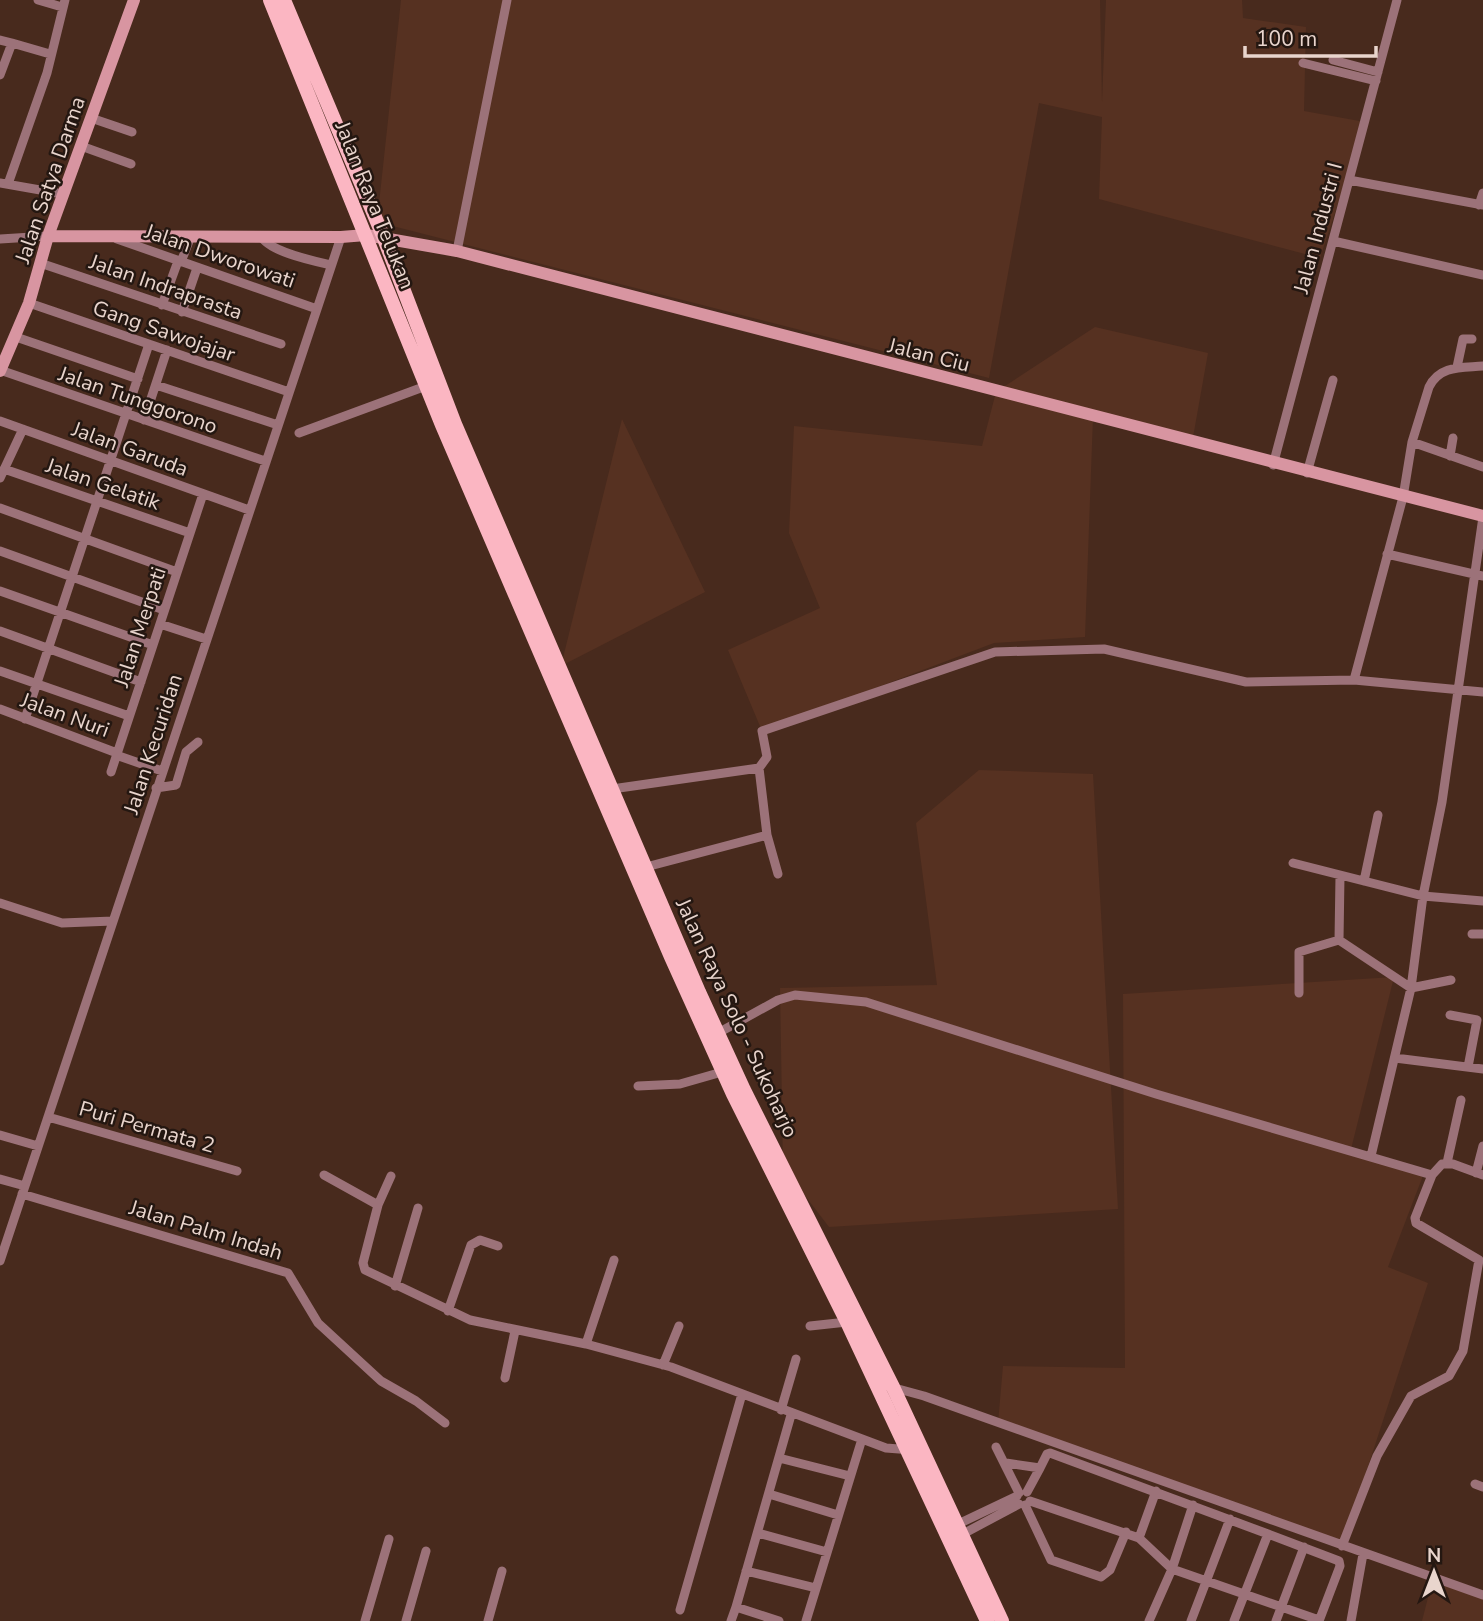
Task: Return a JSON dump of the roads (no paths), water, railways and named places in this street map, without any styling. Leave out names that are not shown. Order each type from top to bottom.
[{"type":"main road","name":"Jalan Raya Telukan","points":[[270,0],[426,386],[449,424]]},
{"type":"main road","name":"Jalan Raya Telukan","points":[[284,0],[383,236],[449,424]]},
{"type":"main road","name":"Jalan Raya Solo - Sukoharjo","points":[[449,424],[681,963],[722,1072],[847,1322],[885,1387]]},
{"type":"main road","name":"Jalan Raya Solo - Sukoharjo","points":[[475,486],[646,866],[681,963]]},
{"type":"main road","name":"Jalan Raya Solo - Sukoharjo","points":[[694,994],[718,1033],[885,1387],[986,1621]]},
{"type":"main road","name":"Jalan Raya Solo - Sukoharjo","points":[[913,1449],[959,1530],[1002,1621]]},
{"type":"street","points":[[38,0],[63,4],[47,72],[4,183],[63,194]]},
{"type":"street","name":"Jalan Satya Darma","points":[[0,371],[29,303],[48,236],[134,0]]},
{"type":"street","points":[[457,251],[507,0]]},
{"type":"street","name":"Jalan Industri I","points":[[1273,464],[1397,0]]},
{"type":"street","points":[[0,40],[50,54]]},
{"type":"street","points":[[0,75],[12,43]]},
{"type":"street","points":[[1333,60],[1377,76]]},
{"type":"street","points":[[1303,63],[1377,76]]},
{"type":"street","points":[[91,118],[132,132]]},
{"type":"street","points":[[81,146],[131,164]]},
{"type":"street","points":[[1349,180],[1481,205],[1483,194]]},
{"type":"street","points":[[0,239],[48,236]]},
{"type":"street","name":"Jalan Ciu","points":[[48,236],[383,236],[457,251],[1483,517]]},
{"type":"street","points":[[162,305],[191,236]]},
{"type":"street","points":[[261,236],[268,245],[331,265]]},
{"type":"street","name":"Jalan Dworowati","points":[[111,237],[317,309]]},
{"type":"street","name":"Jalan Kecuridan","points":[[0,1261],[341,237]]},
{"type":"street","points":[[1333,241],[1483,275]]},
{"type":"street","name":"Jalan Indraprasta","points":[[40,263],[281,344]]},
{"type":"street","points":[[182,312],[197,268]]},
{"type":"street","name":"Gang Sawojajar","points":[[29,303],[289,392]]},
{"type":"street","points":[[16,337],[138,379]]},
{"type":"street","points":[[1457,367],[1463,339],[1472,339]]},
{"type":"street","points":[[25,719],[149,345]]},
{"type":"street","points":[[144,420],[167,350]]},
{"type":"street","points":[[1354,680],[1403,497],[1412,442],[1433,380],[1439,373],[1457,367],[1483,366]]},
{"type":"street","name":"Jalan Tunggorono","points":[[0,371],[265,461]]},
{"type":"street","points":[[1307,473],[1333,380]]},
{"type":"street","points":[[156,385],[278,425]]},
{"type":"street","points":[[299,433],[426,386]]},
{"type":"street","name":"Jalan Garuda","points":[[0,421],[249,510]]},
{"type":"street","points":[[2,473],[23,429]]},
{"type":"street","points":[[1450,456],[1453,438]]},
{"type":"street","points":[[1412,442],[1483,467]]},
{"type":"street","name":"Jalan Gelatik","points":[[2,473],[97,501],[190,533]]},
{"type":"street","name":"Jalan Merpati","points":[[111,772],[203,494]]},
{"type":"street","points":[[0,508],[177,572]]},
{"type":"street","points":[[1371,1156],[1411,988],[1423,896],[1442,802],[1456,691],[1478,575],[1483,517]]},
{"type":"street","points":[[0,551],[164,610]]},
{"type":"street","points":[[1387,554],[1478,575]]},
{"type":"street","points":[[0,591],[153,645]]},
{"type":"street","points":[[160,624],[206,639]]},
{"type":"street","points":[[0,631],[141,682]]},
{"type":"street","points":[[612,789],[759,768],[764,765],[767,757],[762,731],[995,652],[1104,649],[1247,682],[1354,680],[1483,692]]},
{"type":"street","points":[[0,671],[129,716]]},
{"type":"street","name":"Jalan Nuri","points":[[0,709],[162,771]]},
{"type":"street","points":[[156,788],[176,785],[186,752],[198,742]]},
{"type":"street","points":[[759,768],[767,835],[778,874]]},
{"type":"street","points":[[1364,881],[1378,815]]},
{"type":"street","points":[[646,866],[767,835]]},
{"type":"street","points":[[1293,863],[1423,896],[1483,901]]},
{"type":"street","points":[[1339,940],[1340,876]]},
{"type":"street","points":[[0,903],[62,923],[113,921]]},
{"type":"street","points":[[1472,934],[1483,934]]},
{"type":"street","points":[[1339,940],[1411,988],[1451,981]]},
{"type":"street","points":[[1299,993],[1299,952],[1339,940]]},
{"type":"street","points":[[718,1033],[787,997],[807,994],[838,997],[905,1014],[1156,1094],[1432,1175]]},
{"type":"street","points":[[1450,1015],[1477,1020],[1468,1067]]},
{"type":"street","points":[[1395,1058],[1483,1069]]},
{"type":"street","points":[[638,1086],[680,1084],[722,1072]]},
{"type":"street","points":[[1447,1163],[1461,1100]]},
{"type":"street","name":"Puri Permata 2","points":[[48,1117],[237,1171]]},
{"type":"street","points":[[0,1135],[38,1146]]},
{"type":"street","points":[[1342,1546],[1377,1456],[1411,1396],[1445,1380],[1463,1351],[1481,1261],[1415,1222],[1432,1175],[1438,1167],[1447,1163],[1479,1174],[1483,1146]]},
{"type":"street","points":[[324,1175],[377,1205]]},
{"type":"street","points":[[391,1176],[377,1205],[363,1267],[395,1286],[448,1311],[515,1331],[586,1343],[663,1365],[791,1415],[862,1439],[913,1449]]},
{"type":"street","name":"Jalan Palm Indah","points":[[0,1179],[24,1190],[288,1273],[318,1324],[381,1381],[416,1401],[445,1423]]},
{"type":"street","points":[[395,1286],[418,1209]]},
{"type":"street","points":[[448,1311],[471,1244],[480,1240],[498,1246]]},
{"type":"street","points":[[586,1343],[614,1260]]},
{"type":"street","points":[[810,1326],[847,1322]]},
{"type":"street","points":[[663,1365],[679,1326]]},
{"type":"street","points":[[505,1378],[515,1331]]},
{"type":"street","points":[[781,1410],[796,1359]]},
{"type":"street","points":[[885,1387],[1483,1595]]},
{"type":"street","points":[[680,1611],[742,1394]]},
{"type":"street","points":[[731,1621],[791,1415]]},
{"type":"street","points":[[806,1621],[862,1439]]},
{"type":"street","points":[[996,1447],[1051,1560],[1101,1577],[1110,1570],[1126,1532]]},
{"type":"street","points":[[959,1530],[1023,1498],[1050,1453],[1304,1547],[1340,1563],[1319,1620],[1172,1569],[1139,1538],[1023,1498]]},
{"type":"street","points":[[779,1458],[850,1476]]},
{"type":"street","points":[[1006,1463],[1040,1468]]},
{"type":"street","points":[[1139,1538],[1156,1491]]},
{"type":"street","points":[[769,1494],[838,1515]]},
{"type":"street","points":[[1149,1621],[1172,1569],[1193,1505]]},
{"type":"street","points":[[1191,1621],[1230,1519]]},
{"type":"street","points":[[758,1533],[827,1552]]},
{"type":"street","points":[[1234,1621],[1268,1534]]},
{"type":"street","points":[[365,1621],[389,1539]]},
{"type":"street","points":[[1276,1621],[1304,1547]]},
{"type":"street","points":[[406,1621],[426,1551]]},
{"type":"street","points":[[1352,1621],[1363,1554]]},
{"type":"street","points":[[488,1621],[502,1571]]},
{"type":"street","points":[[746,1571],[816,1588]]},
{"type":"street","points":[[736,1607],[779,1621]]}]
